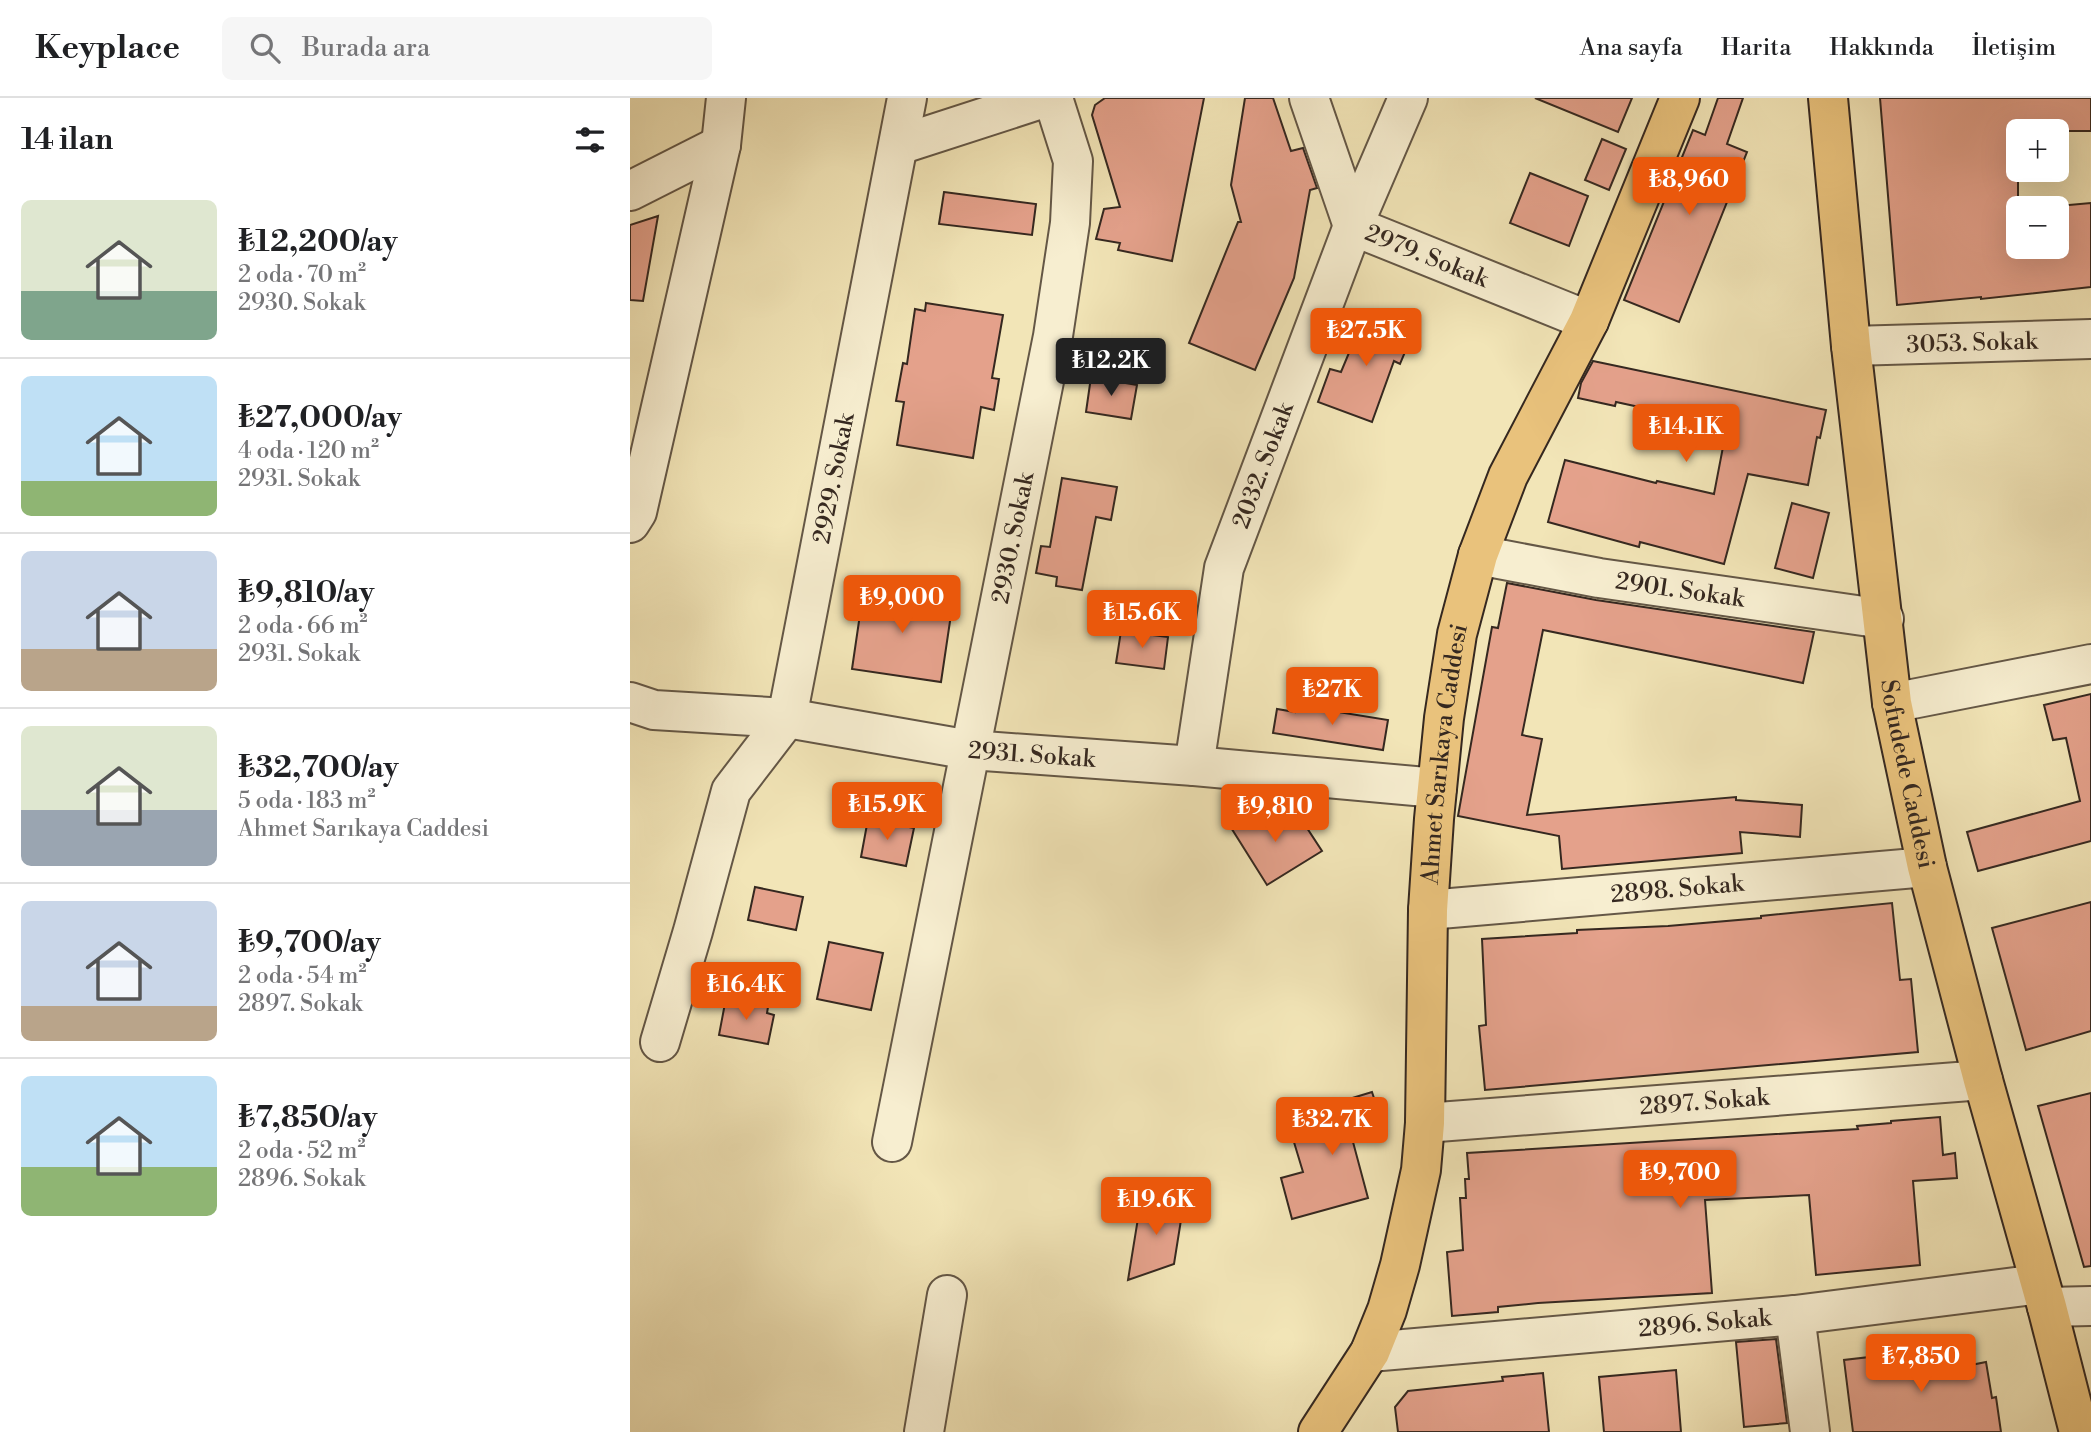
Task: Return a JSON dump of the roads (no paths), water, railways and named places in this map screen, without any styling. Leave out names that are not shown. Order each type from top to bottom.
[{"type":"main road","name":"Ahmet Sarıkaya Caddesi","points":[[1318,1432],[1370,1352],[1387,1310],[1421,1170],[1425,1123],[1428,910],[1437,788],[1457,634],[1478,555],[1508,476],[1589,321],[1680,98]]},
{"type":"main road","name":"Sofudede Caddesi","points":[[1828,98],[1851,346],[1892,703],[1927,867],[2079,1432]]},
{"type":"street","points":[[630,523],[637,512],[721,145],[726,98]]},
{"type":"street","name":"2929. Sokak","points":[[660,1042],[731,791],[787,718],[906,98]]},
{"type":"street","points":[[899,145],[1044,98]]},
{"type":"street","name":"2930. Sokak","points":[[892,1142],[1053,336],[1070,223],[1073,161],[1053,98]]},
{"type":"street","name":"2979. Sokak","points":[[1310,98],[1353,226],[1589,321]]},
{"type":"street","name":"2032. Sokak","points":[[1194,766],[1224,568],[1353,226],[1408,98]]},
{"type":"street","points":[[630,191],[721,145]]},
{"type":"street","name":"3053. Sokak","points":[[1851,346],[2091,339]]},
{"type":"street","name":"2901. Sokak","points":[[1478,555],[1599,578],[1884,619]]},
{"type":"street","points":[[1892,703],[2091,664]]},
{"type":"street","name":"2931. Sokak","points":[[630,702],[654,710],[787,718],[970,750],[1194,766],[1437,788]]},
{"type":"street","name":"2898. Sokak","points":[[1428,910],[1927,867]]},
{"type":"street","name":"2897. Sokak","points":[[1425,1123],[1983,1080]]},
{"type":"street","points":[[924,1432],[947,1295]]},
{"type":"street","name":"2896. Sokak","points":[[1370,1352],[2044,1296],[2091,1306]]},
{"type":"street","points":[[1795,1315],[1810,1432]]}]
